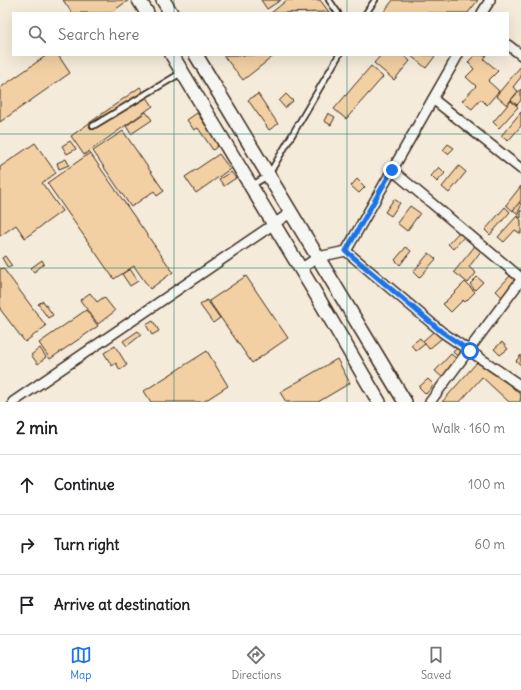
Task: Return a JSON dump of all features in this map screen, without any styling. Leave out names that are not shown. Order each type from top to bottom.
[{"type":"main road","points":[[139,0],[146,12]]},
{"type":"main road","points":[[164,0],[170,12]]},
{"type":"main road","points":[[173,56],[379,402]]},
{"type":"main road","points":[[197,56],[405,402]]},
{"type":"street","points":[[483,12],[490,0]]},
{"type":"street","points":[[509,46],[521,55]]},
{"type":"street","points":[[301,269],[318,257],[346,251],[457,56]]},
{"type":"street","points":[[433,99],[521,170]]},
{"type":"street","points":[[392,170],[521,279],[470,351],[430,402]]},
{"type":"street","points":[[13,402],[290,213]]},
{"type":"street","points":[[346,251],[442,332],[521,386]]},
{"type":"lane","points":[[329,0],[337,12]]},
{"type":"lane","points":[[367,12],[375,0]]},
{"type":"lane","points":[[251,186],[268,176],[338,56]]},
{"type":"lane","points":[[94,126],[182,72]]},
{"type":"building","points":[[63,0],[129,0],[111,12],[71,12]]},
{"type":"building","points":[[261,0],[281,0],[267,9]]},
{"type":"building","points":[[287,0],[320,0],[329,12],[272,12]]},
{"type":"building","points":[[393,0],[478,0],[469,12],[384,12]]},
{"type":"building","points":[[46,56],[59,56],[70,73],[0,122],[0,88]]},
{"type":"building","points":[[224,56],[274,56],[243,80]]},
{"type":"building","points":[[380,56],[404,56],[410,61],[394,80],[374,63]]},
{"type":"building","points":[[411,56],[435,56],[426,68]]},
{"type":"building","points":[[474,56],[486,56],[484,59],[498,71],[488,81],[499,91],[487,105],[481,99],[472,109],[462,101],[476,86],[466,77],[474,69],[468,62]]},
{"type":"building","points":[[371,66],[383,77],[346,119],[334,109]]},
{"type":"building","points":[[521,66],[521,77],[513,87],[518,91],[507,105],[496,96]]},
{"type":"building","points":[[140,87],[153,106],[84,155],[71,136]]},
{"type":"building","points":[[521,89],[521,100],[517,105],[511,100]]},
{"type":"building","points":[[258,94],[278,124],[269,130],[248,100]]},
{"type":"building","points":[[286,94],[293,101],[285,108],[279,101]]},
{"type":"building","points":[[511,101],[518,107],[499,128],[493,122]]},
{"type":"building","points":[[146,112],[152,120],[131,134],[126,126]]},
{"type":"building","points":[[521,112],[521,126],[508,141],[501,136]]},
{"type":"building","points":[[197,113],[219,145],[213,150],[198,128],[194,130],[187,120]]},
{"type":"building","points":[[328,113],[335,117],[331,125],[324,121]]},
{"type":"building","points":[[123,131],[164,191],[157,196],[154,191],[131,207],[93,151]]},
{"type":"building","points":[[70,141],[76,149],[67,154],[62,146]]},
{"type":"building","points":[[35,143],[56,173],[42,183],[62,211],[25,238],[16,225],[0,236],[0,167]]},
{"type":"building","points":[[448,144],[454,148],[448,154],[443,150]]},
{"type":"building","points":[[90,153],[173,272],[150,289],[134,266],[114,279],[47,183]]},
{"type":"building","points":[[219,154],[230,169],[196,193],[185,177]]},
{"type":"building","points":[[66,159],[69,165],[59,169],[57,163]]},
{"type":"building","points":[[459,166],[466,172],[449,193],[442,187]]},
{"type":"building","points":[[439,167],[445,173],[437,182],[431,176]]},
{"type":"building","points":[[231,172],[236,178],[224,186],[219,179]]},
{"type":"building","points":[[357,179],[365,187],[359,193],[351,186]]},
{"type":"building","points":[[521,186],[521,200],[513,211],[506,205]]},
{"type":"building","points":[[394,199],[400,203],[391,216],[385,212]]},
{"type":"building","points":[[520,202],[521,207],[517,213],[513,210]]},
{"type":"building","points":[[410,206],[420,213],[407,231],[397,223]]},
{"type":"building","points":[[505,207],[510,212],[490,235],[485,230]]},
{"type":"building","points":[[521,210],[521,218],[517,215]]},
{"type":"building","points":[[517,216],[521,220],[521,234],[515,230],[504,242],[498,237]]},
{"type":"building","points":[[459,232],[465,236],[453,249],[448,244]]},
{"type":"building","points":[[475,246],[481,251],[469,267],[476,273],[468,283],[454,272]]},
{"type":"building","points":[[406,247],[411,251],[400,265],[395,260]]},
{"type":"building","points":[[429,253],[436,259],[419,278],[413,272]]},
{"type":"building","points":[[5,256],[12,266],[8,268],[2,258]]},
{"type":"building","points":[[42,260],[44,264],[34,272],[31,268]]},
{"type":"building","points":[[3,268],[46,326],[25,342],[0,309],[0,269]]},
{"type":"building","points":[[130,269],[138,281],[130,286],[122,274]]},
{"type":"building","points":[[246,276],[288,338],[252,363],[209,301]]},
{"type":"building","points":[[510,276],[516,281],[502,297],[496,291]]},
{"type":"building","points":[[477,277],[483,282],[475,290],[470,284]]},
{"type":"building","points":[[465,282],[475,292],[465,302],[463,300],[451,312],[443,304]]},
{"type":"building","points":[[90,293],[97,302],[104,297],[115,311],[98,324],[80,300]]},
{"type":"building","points":[[207,300],[220,318],[213,323],[200,305]]},
{"type":"building","points":[[43,301],[53,315],[48,318],[38,304]]},
{"type":"building","points":[[86,310],[98,326],[50,359],[39,343]]},
{"type":"building","points":[[153,321],[159,331],[152,335],[146,325]]},
{"type":"building","points":[[440,326],[447,334],[429,349],[423,341]]},
{"type":"building","points":[[138,331],[141,335],[127,346],[123,341]]},
{"type":"building","points":[[420,338],[425,344],[416,351],[411,345]]},
{"type":"building","points":[[502,342],[508,349],[500,355],[494,349]]},
{"type":"building","points":[[461,344],[466,348],[458,357],[453,352]]},
{"type":"building","points":[[115,346],[127,365],[120,370],[116,363],[112,366],[104,353]]},
{"type":"building","points":[[40,348],[46,357],[38,364],[31,355]]},
{"type":"building","points":[[207,351],[228,386],[203,402],[151,402],[144,391]]},
{"type":"building","points":[[451,354],[458,360],[442,377],[435,371]]},
{"type":"building","points":[[521,355],[521,365],[516,361]]},
{"type":"building","points":[[337,359],[350,383],[318,402],[286,402],[280,392]]},
{"type":"building","points":[[480,359],[521,395],[520,402],[509,402],[482,377],[460,402],[442,402]]},
{"type":"building","points":[[428,379],[434,385],[426,394],[419,387]]},
{"type":"route","points":[[392,170],[346,251],[365,265],[442,332],[470,351]]}]
